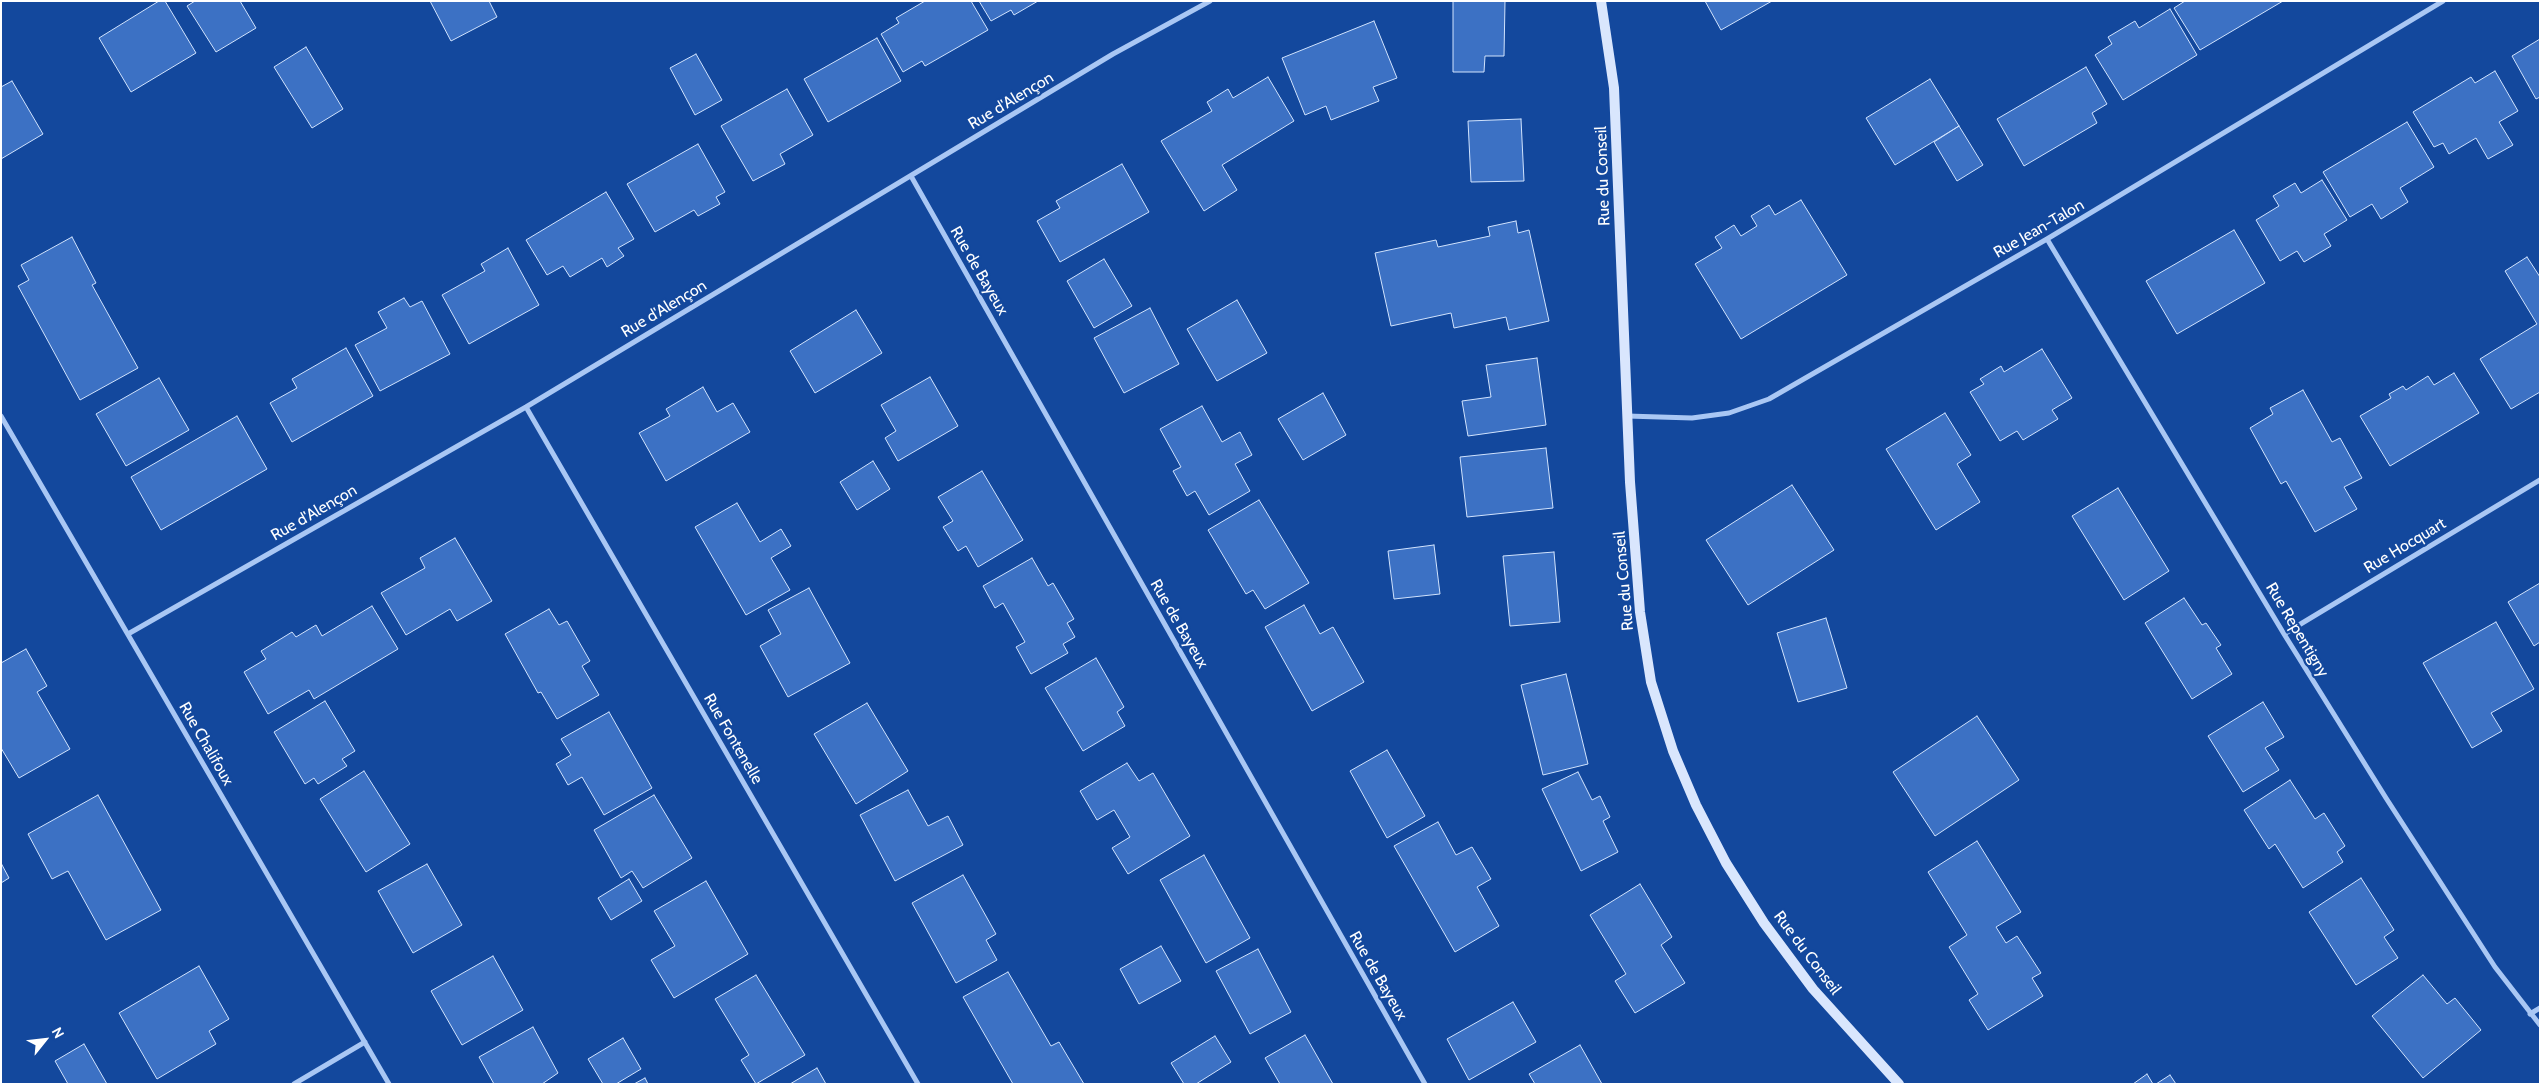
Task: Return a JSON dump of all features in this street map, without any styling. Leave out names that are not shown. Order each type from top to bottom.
[{"type":"street","name":"Rue d'Alençon","points":[[128,634],[526,407],[1113,54],[1210,1]]},
{"type":"street","name":"Rue du Conseil","points":[[1601,1],[1614,88],[1627,416],[1640,612],[1651,682],[1673,751],[1696,805],[1722,854],[1764,923],[1813,989],[1898,1084]]},
{"type":"street","name":"Rue Jean-Talon","points":[[1627,416],[1701,416],[1729,413],[1769,399],[2047,238],[2443,1]]},
{"type":"street","name":"Rue de Bayeux","points":[[910,176],[1425,1084]]},
{"type":"street","name":"Rue Repentigny","points":[[2047,238],[2284,634],[2463,918],[2530,1014],[2540,1025]]},
{"type":"street","name":"Rue Fontenelle","points":[[526,407],[918,1084]]},
{"type":"street","name":"Rue Chalifoux","points":[[1,416],[389,1084]]},
{"type":"street","name":"Rue Hocquart","points":[[2284,634],[2540,480]]},
{"type":"street","points":[[2530,1014],[2540,1008]]},
{"type":"street","points":[[294,1084],[365,1042]]},
{"type":"building","points":[[159,1],[165,1],[196,53],[131,92],[99,38]]},
{"type":"building","points":[[195,1],[240,1],[256,28],[216,52],[187,6]]},
{"type":"building","points":[[430,1],[489,1],[497,17],[451,41]]},
{"type":"building","points":[[925,1],[971,1],[988,30],[925,66],[922,61],[903,72],[881,34],[899,23],[896,18]]},
{"type":"building","points":[[979,1],[1038,1],[1014,15],[1011,10],[991,21]]},
{"type":"building","points":[[1453,1],[1505,1],[1504,56],[1485,56],[1484,72],[1453,72]]},
{"type":"building","points":[[1705,1],[1772,1],[1721,30]]},
{"type":"building","points":[[2185,1],[2283,1],[2200,50],[2174,8]]},
{"type":"building","points":[[2170,9],[2197,55],[2123,100],[2095,55],[2112,44],[2108,37],[2135,21],[2139,28]]},
{"type":"building","points":[[1374,21],[1397,78],[1373,87],[1379,101],[1331,120],[1326,106],[1305,115],[1282,58]]},
{"type":"building","points":[[877,38],[901,81],[828,122],[804,79]]},
{"type":"building","points":[[2540,39],[2540,97],[2536,99],[2512,56]]},
{"type":"building","points":[[306,47],[343,109],[312,128],[274,67]]},
{"type":"building","points":[[696,54],[722,100],[695,115],[670,68]]},
{"type":"building","points":[[2086,67],[2107,104],[2092,113],[2097,123],[2024,166],[1997,119]]},
{"type":"building","points":[[2495,71],[2518,111],[2499,122],[2513,145],[2488,159],[2476,138],[2449,154],[2443,143],[2434,147],[2413,112],[2471,77],[2475,83]]},
{"type":"building","points":[[1268,77],[1294,121],[1222,165],[1237,190],[1204,211],[1161,141],[1212,111],[1207,102],[1228,89],[1233,98]]},
{"type":"building","points":[[1930,79],[1959,126],[1895,165],[1866,118]]},
{"type":"building","points":[[12,81],[43,134],[1,159],[1,87]]},
{"type":"building","points":[[787,89],[813,135],[780,154],[785,164],[753,181],[721,126]]},
{"type":"building","points":[[1521,119],[1524,181],[1471,182],[1468,121]]},
{"type":"building","points":[[2407,122],[2434,167],[2400,188],[2408,202],[2381,219],[2372,204],[2350,217],[2323,172]]},
{"type":"building","points":[[1959,126],[1983,165],[1957,181],[1934,142]]},
{"type":"building","points":[[698,144],[725,192],[716,197],[720,204],[698,216],[694,210],[655,232],[627,184]]},
{"type":"building","points":[[1122,164],[1149,212],[1060,262],[1037,221],[1060,208],[1056,201]]},
{"type":"building","points":[[2322,180],[2347,220],[2324,234],[2331,246],[2304,262],[2297,251],[2280,261],[2256,220],[2279,206],[2273,196],[2295,183],[2301,193]]},
{"type":"building","points":[[606,192],[634,239],[618,248],[624,256],[607,267],[602,258],[570,277],[563,266],[547,275],[526,240]]},
{"type":"building","points":[[1801,200],[1847,275],[1741,339],[1695,264],[1722,248],[1715,237],[1734,225],[1741,236],[1757,226],[1751,216],[1769,205],[1775,215]]},
{"type":"building","points":[[1516,221],[1518,233],[1529,230],[1549,321],[1509,330],[1506,317],[1454,328],[1451,313],[1391,326],[1375,253],[1436,240],[1438,247],[1490,236],[1488,227]]},
{"type":"building","points":[[2234,230],[2265,283],[2177,334],[2146,281]]},
{"type":"building","points":[[72,237],[96,283],[92,285],[138,368],[80,400],[18,286],[29,280],[21,265]]},
{"type":"building","points":[[508,248],[539,305],[469,344],[442,295],[485,271],[481,264]]},
{"type":"building","points":[[2527,257],[2540,277],[2540,392],[2511,409],[2480,359],[2537,324],[2505,271]]},
{"type":"building","points":[[1104,259],[1132,306],[1094,328],[1067,281]]},
{"type":"building","points":[[404,298],[410,307],[422,301],[450,354],[380,391],[355,345],[387,328],[378,312]]},
{"type":"building","points":[[1237,300],[1267,353],[1217,381],[1187,329]]},
{"type":"building","points":[[1150,308],[1179,364],[1124,393],[1094,338]]},
{"type":"building","points":[[856,310],[882,353],[815,393],[790,351]]},
{"type":"building","points":[[346,348],[373,396],[292,442],[270,403],[297,388],[292,379]]},
{"type":"building","points":[[2042,349],[2072,398],[2052,410],[2058,419],[2023,440],[2017,431],[2000,441],[1970,392],[1984,384],[1980,379],[2001,366],[2004,372]]},
{"type":"building","points":[[1537,358],[1546,425],[1468,436],[1462,401],[1491,397],[1486,365]]},
{"type":"building","points":[[2454,373],[2479,413],[2390,466],[2360,416],[2391,398],[2389,394],[2403,386],[2406,390],[2428,376],[2434,385]]},
{"type":"building","points":[[930,377],[958,426],[898,461],[885,438],[896,431],[881,405]]},
{"type":"building","points":[[159,378],[189,430],[126,466],[96,414]]},
{"type":"building","points":[[703,387],[717,412],[733,403],[750,432],[666,481],[639,433],[670,416],[666,409]]},
{"type":"building","points":[[2303,390],[2332,442],[2340,438],[2362,478],[2344,487],[2357,509],[2315,532],[2286,481],[2281,484],[2250,428],[2273,414],[2270,408]]},
{"type":"building","points":[[1323,393],[1346,435],[1303,460],[1278,419]]},
{"type":"building","points":[[1202,406],[1222,442],[1240,432],[1252,455],[1235,464],[1250,491],[1209,515],[1195,491],[1187,496],[1173,471],[1181,467],[1160,429]]},
{"type":"building","points":[[1945,413],[1971,455],[1957,464],[1980,502],[1936,530],[1886,449]]},
{"type":"building","points":[[237,416],[267,469],[161,530],[131,477]]},
{"type":"building","points":[[1546,448],[1553,508],[1467,517],[1460,457]]},
{"type":"building","points":[[873,461],[890,489],[857,510],[840,482]]},
{"type":"building","points":[[982,471],[1023,540],[978,567],[966,546],[958,551],[943,527],[953,521],[938,497]]},
{"type":"building","points":[[1792,485],[1834,550],[1748,605],[1706,540]]},
{"type":"building","points":[[2118,488],[2169,571],[2124,600],[2072,516]]},
{"type":"building","points":[[1259,500],[1309,583],[1265,609],[1253,590],[1246,594],[1208,530]]},
{"type":"building","points":[[737,503],[760,542],[781,529],[791,546],[771,558],[790,590],[746,615],[695,527]]},
{"type":"building","points":[[455,538],[492,601],[457,621],[450,609],[406,635],[381,593],[425,568],[420,558]]},
{"type":"building","points":[[1434,545],[1440,594],[1394,599],[1388,551]]},
{"type":"building","points":[[1554,552],[1560,622],[1510,626],[1503,556]]},
{"type":"building","points":[[1032,558],[1048,586],[1053,583],[1074,619],[1067,623],[1075,637],[1063,644],[1068,653],[1031,674],[1016,647],[1025,642],[1003,603],[995,608],[983,586]]},
{"type":"building","points":[[2540,583],[2540,642],[2534,646],[2508,602]]},
{"type":"building","points":[[809,588],[850,663],[788,697],[760,646],[781,634],[768,610]]},
{"type":"building","points":[[2184,598],[2202,625],[2206,623],[2221,645],[2216,648],[2232,674],[2192,699],[2145,623]]},
{"type":"building","points":[[1304,605],[1320,634],[1333,627],[1364,682],[1312,711],[1265,627]]},
{"type":"building","points":[[372,606],[398,649],[314,699],[309,690],[268,714],[244,672],[266,659],[261,651],[292,632],[296,637],[316,625],[322,636]]},
{"type":"building","points":[[549,609],[559,625],[567,621],[590,661],[582,666],[599,695],[557,719],[541,692],[538,693],[505,634]]},
{"type":"building","points":[[1826,618],[1847,688],[1798,702],[1777,633]]},
{"type":"building","points":[[2496,622],[2534,689],[2491,713],[2502,731],[2472,748],[2423,663]]},
{"type":"building","points":[[26,649],[47,686],[37,692],[70,749],[19,778],[1,748],[1,663]]},
{"type":"building","points":[[1096,658],[1124,707],[1117,712],[1125,726],[1083,751],[1045,688]]},
{"type":"building","points":[[1566,674],[1588,764],[1543,775],[1521,685]]},
{"type":"building","points":[[325,701],[355,751],[342,759],[347,766],[318,784],[314,778],[305,784],[274,732]]},
{"type":"building","points":[[2263,702],[2284,737],[2265,748],[2279,770],[2243,792],[2208,736]]},
{"type":"building","points":[[867,703],[908,771],[856,804],[814,734]]},
{"type":"building","points":[[609,712],[652,788],[604,815],[582,777],[568,785],[556,764],[571,755],[561,739]]},
{"type":"building","points":[[1977,716],[2019,780],[1935,836],[1893,772]]},
{"type":"building","points":[[1387,750],[1425,816],[1387,838],[1350,771]]},
{"type":"building","points":[[1127,763],[1139,781],[1153,773],[1190,836],[1128,874],[1112,848],[1130,837],[1114,810],[1097,820],[1080,791]]},
{"type":"building","points":[[364,771],[410,844],[366,872],[320,799]]},
{"type":"building","points":[[1578,772],[1592,800],[1600,796],[1610,817],[1603,821],[1618,852],[1581,871],[1542,789]]},
{"type":"building","points":[[2290,780],[2315,819],[2324,813],[2345,846],[2337,852],[2343,862],[2303,888],[2275,844],[2269,849],[2244,810]]},
{"type":"building","points":[[908,790],[928,826],[948,816],[963,845],[895,881],[860,815]]},
{"type":"building","points":[[98,795],[161,910],[106,940],[68,871],[52,879],[28,834]]},
{"type":"building","points":[[654,795],[692,858],[643,888],[632,871],[621,878],[594,830]]},
{"type":"building","points":[[1438,822],[1456,855],[1472,847],[1491,879],[1477,887],[1499,926],[1455,952],[1394,846]]},
{"type":"building","points":[[1977,841],[2021,912],[1996,927],[2006,943],[2017,936],[2041,973],[2032,978],[2043,996],[1988,1030],[1969,1000],[1978,994],[1949,947],[1967,935],[1928,872]]},
{"type":"building","points":[[1204,855],[1250,938],[1206,963],[1160,880]]},
{"type":"building","points":[[1,863],[9,878],[1,883]]},
{"type":"building","points":[[427,864],[462,925],[413,953],[378,891]]},
{"type":"building","points":[[963,875],[996,934],[986,940],[997,960],[956,983],[912,903]]},
{"type":"building","points":[[2361,878],[2394,930],[2384,937],[2398,958],[2356,985],[2309,912]]},
{"type":"building","points":[[629,879],[642,901],[611,920],[598,898]]},
{"type":"building","points":[[706,881],[748,954],[674,998],[651,960],[675,946],[654,911]]},
{"type":"building","points":[[1640,884],[1672,937],[1661,945],[1685,983],[1635,1013],[1615,981],[1626,974],[1590,915]]},
{"type":"building","points":[[1161,946],[1181,981],[1139,1004],[1120,969]]},
{"type":"building","points":[[1258,949],[1291,1012],[1250,1034],[1216,971]]},
{"type":"building","points":[[493,956],[523,1010],[462,1045],[431,991]]},
{"type":"building","points":[[199,966],[229,1019],[209,1031],[216,1044],[157,1079],[119,1013]]},
{"type":"building","points":[[1008,972],[1051,1046],[1059,1042],[1084,1084],[1013,1084],[963,997]]},
{"type":"building","points":[[756,975],[805,1055],[756,1084],[741,1060],[749,1055],[715,999]]},
{"type":"building","points":[[2423,975],[2447,1004],[2455,998],[2481,1030],[2423,1078],[2372,1016]]},
{"type":"building","points":[[1513,1002],[1536,1042],[1469,1080],[1447,1039]]},
{"type":"building","points":[[533,1027],[558,1073],[542,1084],[494,1084],[479,1057]]},
{"type":"building","points":[[1305,1035],[1333,1084],[1280,1084],[1265,1058]]},
{"type":"building","points":[[1215,1036],[1231,1062],[1196,1084],[1184,1084],[1171,1063]]},
{"type":"building","points":[[623,1038],[641,1069],[616,1084],[603,1084],[588,1059]]},
{"type":"building","points":[[84,1044],[107,1084],[68,1084],[55,1061]]},
{"type":"building","points":[[1580,1045],[1602,1084],[1535,1084],[1529,1074]]},
{"type":"building","points":[[817,1068],[826,1084],[790,1084]]},
{"type":"building","points":[[2147,1074],[2153,1084],[2133,1084]]},
{"type":"building","points":[[2170,1075],[2176,1084],[2156,1084]]},
{"type":"building","points":[[645,1078],[648,1084],[634,1084]]}]
